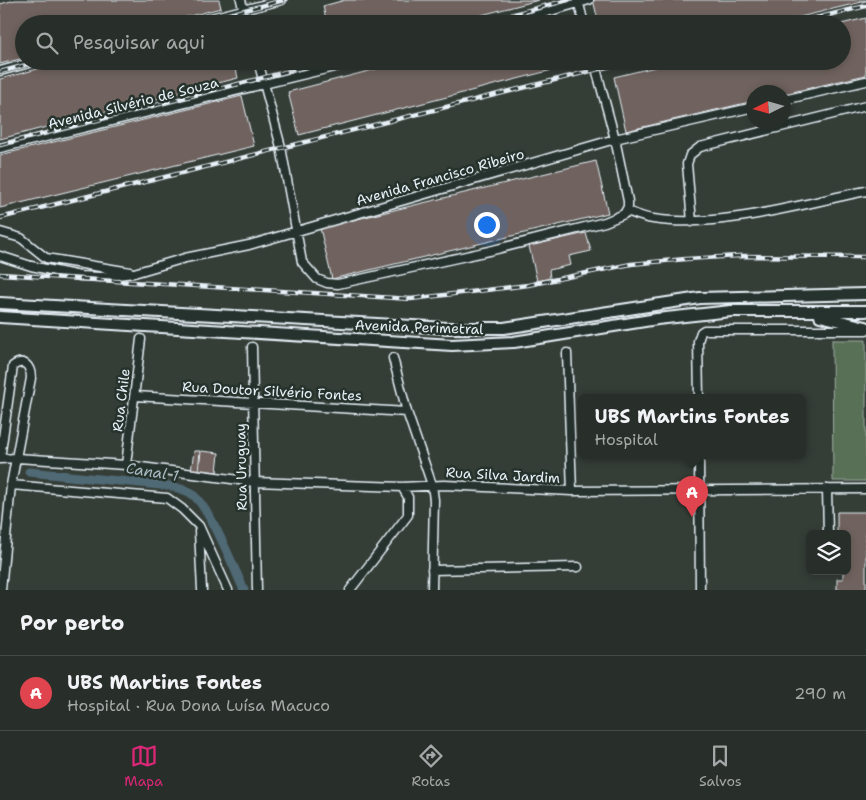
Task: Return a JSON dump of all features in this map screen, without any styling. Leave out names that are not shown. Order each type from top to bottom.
[{"type":"main road","name":"Avenida Perimetral","points":[[0,303],[448,328],[504,328],[700,298],[866,294]]},
{"type":"main road","name":"Avenida Perimetral","points":[[0,317],[452,345],[514,342],[657,319],[731,311],[866,311]]},
{"type":"main road","points":[[804,312],[866,328]]},
{"type":"street","points":[[241,0],[245,15]]},
{"type":"street","points":[[224,15],[282,0]]},
{"type":"street","points":[[535,15],[590,0]]},
{"type":"street","points":[[578,2],[582,15]]},
{"type":"street","points":[[0,71],[15,67]]},
{"type":"street","points":[[260,70],[281,147],[302,262],[317,279],[327,283],[338,284],[499,249],[619,218],[627,211],[628,201],[615,139],[596,70]]},
{"type":"street","name":"Avenida Silvério de Souza","points":[[0,148],[322,70]]},
{"type":"street","points":[[791,98],[866,81]]},
{"type":"street","points":[[692,222],[687,164],[690,155],[700,148],[866,106]]},
{"type":"street","name":"Avenida Francisco Ribeiro","points":[[0,256],[31,266],[80,276],[101,277],[134,273],[185,258],[249,246],[615,139],[746,109]]},
{"type":"street","points":[[627,211],[651,219],[692,222],[735,217],[866,191]]},
{"type":"street","points":[[0,232],[20,238],[46,258],[110,267],[134,273]]},
{"type":"street","points":[[698,394],[698,340],[701,332],[708,329],[866,328]]},
{"type":"street","name":"Rua Chile","points":[[126,464],[141,339]]},
{"type":"street","name":"Rua Uruguay","points":[[252,347],[256,588]]},
{"type":"street","points":[[566,353],[572,491]]},
{"type":"street","points":[[393,358],[407,412],[432,485],[434,500],[432,590]]},
{"type":"street","points":[[0,460],[14,365],[21,363],[29,366],[31,378],[11,485],[1,590]]},
{"type":"street","name":"Rua Doutor Silvério Fontes","points":[[135,396],[407,412]]},
{"type":"street","name":"Rua Silva Jardim","points":[[0,460],[17,458],[126,464],[254,482],[402,487],[432,485],[572,491],[866,489]]},
{"type":"street","points":[[699,459],[700,590]]},
{"type":"street","points":[[11,485],[167,498],[182,509],[199,526],[228,590]]},
{"type":"street","points":[[350,590],[408,515],[410,504],[402,487]]},
{"type":"street","points":[[827,489],[828,530]]},
{"type":"street","points":[[199,526],[202,590]]},
{"type":"street","points":[[432,570],[578,567]]},
{"type":"green space","points":[[832,340],[866,340],[866,481],[833,481]]},
{"type":"building","points":[[15,0],[219,0],[221,8],[194,15],[15,15],[15,60],[0,64],[0,4]]},
{"type":"building","points":[[345,0],[539,0],[482,15],[325,15],[323,6]]},
{"type":"building","points":[[593,0],[866,0],[808,15],[597,15]]},
{"type":"building","points":[[866,18],[866,75],[791,92],[791,85],[746,85],[746,103],[626,131],[614,77],[643,70],[851,70],[851,22]]},
{"type":"building","points":[[34,70],[236,70],[238,78],[0,139],[0,79]]},
{"type":"building","points":[[372,70],[552,70],[299,135],[288,92]]},
{"type":"building","points":[[242,96],[254,146],[0,208],[0,155]]},
{"type":"building","points":[[596,161],[608,213],[332,279],[320,228]]},
{"type":"building","points":[[586,233],[591,251],[569,256],[571,265],[549,270],[550,278],[537,281],[529,246]]},
{"type":"building","points":[[194,451],[200,451],[198,472],[191,471]]},
{"type":"building","points":[[201,451],[219,453],[217,472],[199,470]]},
{"type":"building","points":[[837,512],[866,512],[866,590],[837,590],[837,579],[843,579],[843,575],[851,575],[851,530],[837,530]]},
{"type":"waterway","name":"Canal 1","points":[[29,472],[170,486],[189,492],[207,512],[244,590]]},
{"type":"railway","points":[[225,15],[284,0]]},
{"type":"railway","points":[[510,15],[568,0]]},
{"type":"railway","points":[[828,15],[866,6]]},
{"type":"railway","points":[[0,72],[15,68]]},
{"type":"railway","points":[[0,145],[293,70]]},
{"type":"railway","points":[[0,218],[595,70]]},
{"type":"railway","points":[[0,274],[411,299],[528,285],[631,264],[739,256],[866,257]]},
{"type":"place","name":"UBS Martins Fontes","points":[[692,517]]}]
